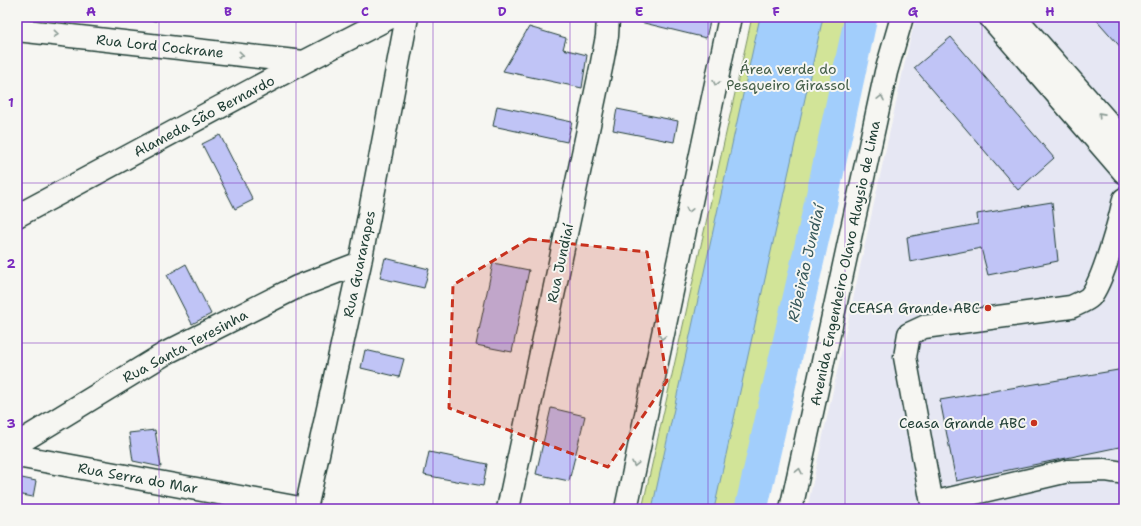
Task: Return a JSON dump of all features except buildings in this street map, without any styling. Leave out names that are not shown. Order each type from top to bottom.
[{"type":"street","name":"Alameda São Bernardo","points":[[17,216],[391,17]]},
{"type":"street","name":"Rua Guararapes","points":[[305,509],[360,263],[407,17]]},
{"type":"street","name":"Rua Jundiaí","points":[[508,509],[601,68],[607,36],[608,17]]},
{"type":"street","points":[[626,509],[730,17]]},
{"type":"street","name":"Avenida Engenheiro Olavo Alaysio de Lima","points":[[791,509],[886,72],[902,17]]},
{"type":"street","points":[[990,17],[1124,172]]},
{"type":"street","points":[[1015,17],[1120,136],[1124,146]]},
{"type":"street","name":"Rua Lord Cockrane","points":[[17,30],[304,62]]},
{"type":"street","points":[[1124,199],[1121,215],[1099,282],[1090,298],[1071,307],[924,326],[909,334],[905,357],[933,506],[1068,471],[1105,470],[1124,473]]},
{"type":"street","name":"Rua Santa Teresinha","points":[[17,444],[166,353],[297,287],[360,263]]},
{"type":"street","name":"Rua Serra do Mar","points":[[17,456],[305,509]]},
{"type":"highlighted area","points":[[529,239],[647,252],[667,381],[608,467],[449,408],[453,285]]},
{"type":"shaded area","name":"CEASA Grande ABC","points":[[916,17],[1124,17],[1124,509],[807,509]]},
{"type":"green space","name":"Área verde do Pesqueiro Girassol","points":[[752,17],[852,17],[741,509],[642,509]]},
{"type":"water","name":"Área verde do Pesqueiro Girassol","points":[[760,17],[823,17],[714,509],[652,509]]},
{"type":"waterway","name":"Ribeirão Jundiaí","points":[[751,509],[821,202],[861,17]]},
{"type":"place","name":"CEASA Grande ABC","points":[[988,308]]},
{"type":"place","name":"Ceasa Grande ABC","points":[[1034,423]]}]
